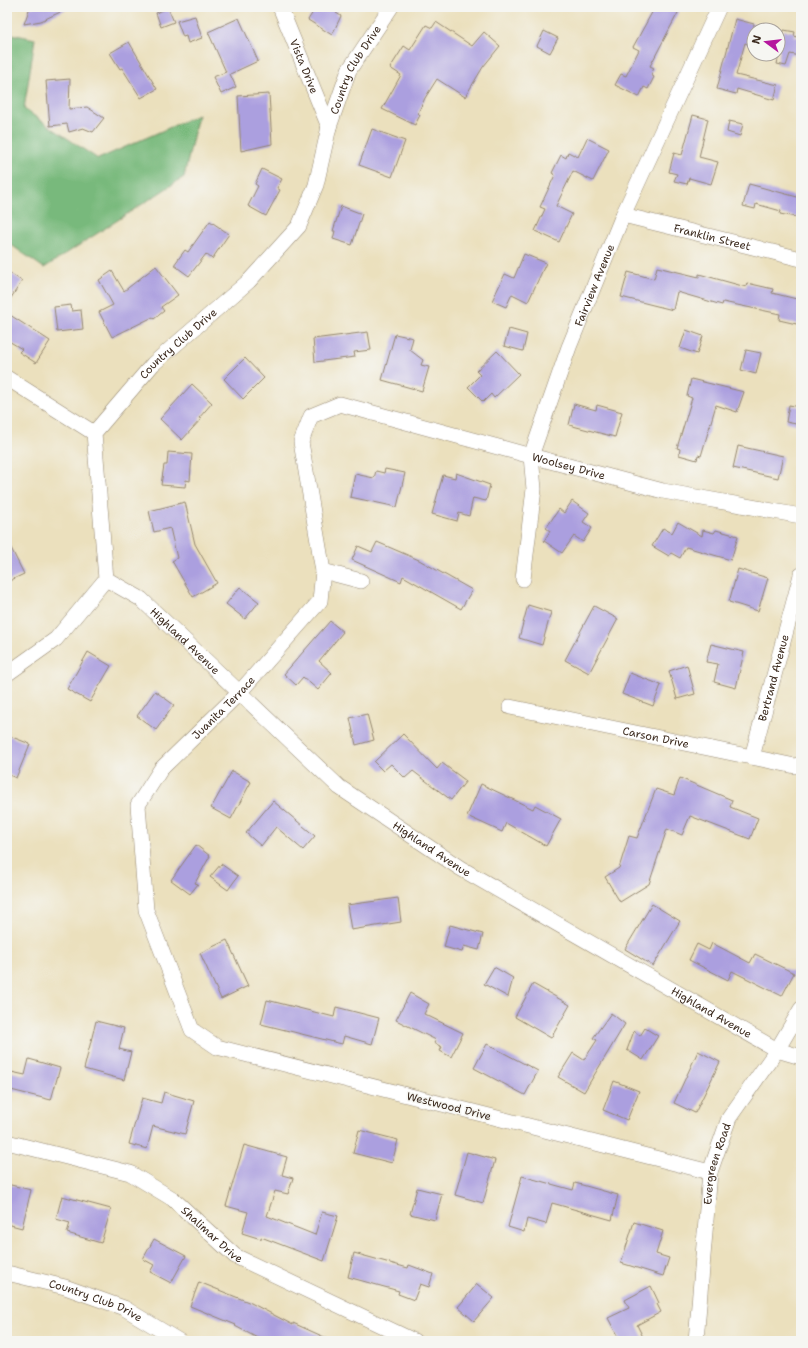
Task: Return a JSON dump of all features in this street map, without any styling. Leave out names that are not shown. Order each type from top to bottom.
[{"type":"street","name":"Vista Drive","points":[[280,7],[329,126]]},
{"type":"street","name":"Country Club Drive","points":[[94,433],[153,364],[249,281],[299,226],[316,185],[329,126],[349,70],[391,7]]},
{"type":"street","name":"Fairview Avenue","points":[[523,578],[534,489],[531,456],[569,347],[623,215],[719,7]]},
{"type":"street","name":"Franklin Street","points":[[623,215],[801,259]]},
{"type":"street","points":[[7,378],[94,433],[106,579],[56,639],[7,674]]},
{"type":"street","name":"Woolsey Drive","points":[[340,404],[663,491],[801,516]]},
{"type":"street","name":"Juanita Terrace","points":[[192,1030],[146,910],[138,805],[161,769],[239,693],[320,601],[323,571],[301,442],[311,416],[340,404]]},
{"type":"street","points":[[323,571],[361,581]]},
{"type":"street","name":"Bertrand Avenue","points":[[752,758],[801,575]]},
{"type":"street","name":"Highland Avenue","points":[[106,579],[141,599],[339,787],[460,868],[777,1050],[801,1057]]},
{"type":"street","name":"Carson Drive","points":[[510,707],[752,758],[795,766],[801,764]]},
{"type":"street","name":"Evergreen Road","points":[[696,1341],[710,1172],[729,1118],[777,1050],[801,1009]]},
{"type":"street","name":"Westwood Drive","points":[[192,1030],[217,1047],[710,1172]]},
{"type":"street","name":"Shalimar Drive","points":[[7,1142],[130,1173],[173,1199],[235,1256],[414,1341]]},
{"type":"street","name":"Country Club Drive","points":[[7,1273],[66,1287],[124,1308],[179,1341]]},
{"type":"green space","points":[[7,33],[35,39],[24,109],[98,159],[198,115],[184,177],[44,268],[7,242]]},
{"type":"building","points":[[30,7],[71,7],[41,21],[24,24]]},
{"type":"building","points":[[323,7],[339,7],[336,13],[341,16],[332,35],[308,20],[315,9],[319,12]]},
{"type":"building","points":[[655,7],[681,7],[650,66],[654,68],[651,75],[654,77],[648,89],[644,87],[639,97],[615,85],[621,74],[626,76],[639,50],[633,47]]},
{"type":"building","points":[[168,8],[174,22],[161,27],[156,13]]},
{"type":"building","points":[[195,16],[202,38],[188,43],[186,36],[183,37],[177,21]]},
{"type":"building","points":[[239,18],[258,61],[230,74],[236,87],[221,94],[213,77],[226,72],[208,32]]},
{"type":"building","points":[[735,19],[746,22],[746,43],[736,75],[778,85],[774,100],[737,89],[736,94],[717,89]]},
{"type":"building","points":[[436,22],[472,46],[484,32],[500,46],[483,67],[465,97],[437,79],[425,98],[418,113],[420,115],[415,125],[382,109],[401,75],[390,68],[404,46],[410,50],[426,25],[432,28]]},
{"type":"building","points":[[786,30],[795,32],[794,36],[801,38],[801,56],[790,54],[786,66],[777,64],[777,62],[786,62]]},
{"type":"building","points":[[544,31],[558,38],[550,53],[537,46]]},
{"type":"building","points":[[129,42],[157,89],[141,98],[122,68],[120,69],[110,53]]},
{"type":"building","points":[[70,79],[69,109],[87,107],[104,118],[93,132],[83,128],[69,132],[67,124],[50,126],[46,81]]},
{"type":"building","points":[[269,94],[272,144],[241,151],[238,96]]},
{"type":"building","points":[[693,115],[708,119],[699,157],[718,162],[711,184],[689,178],[687,184],[674,181],[677,174],[669,172],[674,153],[682,155]]},
{"type":"building","points":[[729,121],[743,124],[740,136],[727,132]]},
{"type":"building","points":[[372,129],[405,141],[392,177],[359,165]]},
{"type":"building","points":[[587,138],[609,149],[593,181],[573,171],[556,206],[572,214],[559,242],[535,231],[545,209],[540,207],[555,175],[552,173],[561,155],[566,158],[568,152],[578,157]]},
{"type":"building","points":[[262,169],[282,179],[277,188],[280,190],[266,216],[248,206],[258,186],[255,184]]},
{"type":"building","points":[[749,184],[801,198],[801,218],[780,214],[781,211],[756,204],[755,209],[743,206]]},
{"type":"building","points":[[341,206],[362,214],[352,245],[333,239],[335,231],[333,231]]},
{"type":"building","points":[[210,221],[229,234],[212,259],[206,254],[189,276],[174,265],[185,250],[188,252]]},
{"type":"building","points":[[524,254],[546,263],[528,302],[512,294],[506,307],[492,301],[505,274],[514,278]]},
{"type":"building","points":[[156,266],[178,295],[161,307],[164,311],[154,319],[153,317],[112,337],[99,312],[113,305],[99,280],[112,271],[124,291]]},
{"type":"building","points":[[657,267],[699,277],[699,274],[746,287],[747,283],[773,289],[772,293],[801,300],[801,325],[779,320],[780,314],[723,302],[722,305],[677,292],[673,310],[621,297],[628,272],[654,279]]},
{"type":"building","points":[[7,271],[22,281],[7,304]]},
{"type":"building","points":[[71,305],[72,311],[81,310],[83,329],[57,332],[54,307]]},
{"type":"building","points":[[7,313],[50,341],[36,363],[19,352],[22,349],[7,340]]},
{"type":"building","points":[[509,329],[527,334],[523,351],[504,346]]},
{"type":"building","points":[[686,330],[703,336],[697,354],[680,348]]},
{"type":"building","points":[[368,332],[371,350],[354,352],[355,357],[315,362],[313,339]]},
{"type":"building","points":[[395,334],[413,338],[410,350],[423,360],[421,365],[429,367],[422,391],[382,380]]},
{"type":"building","points":[[746,350],[761,353],[756,374],[741,370]]},
{"type":"building","points":[[497,351],[519,374],[494,398],[491,394],[483,402],[468,387],[480,375],[476,371]]},
{"type":"building","points":[[245,358],[264,378],[243,399],[224,379]]},
{"type":"building","points":[[691,379],[744,392],[737,412],[716,405],[701,456],[698,455],[697,460],[679,455],[680,449],[677,448],[692,398],[687,396]]},
{"type":"building","points":[[192,384],[212,403],[199,418],[201,419],[182,440],[160,419]]},
{"type":"building","points":[[574,404],[596,410],[597,405],[622,412],[615,437],[569,425]]},
{"type":"building","points":[[789,405],[801,407],[801,425],[786,422]]},
{"type":"building","points":[[738,446],[783,456],[778,478],[733,468]]},
{"type":"building","points":[[168,452],[192,454],[190,481],[186,480],[185,487],[161,485],[164,465],[167,465]]},
{"type":"building","points":[[385,469],[405,473],[397,507],[350,497],[355,474],[374,478],[376,471],[384,473]]},
{"type":"building","points":[[456,473],[490,485],[486,501],[473,498],[469,516],[459,513],[457,521],[432,514],[443,475],[455,478]]},
{"type":"building","points":[[572,501],[589,513],[583,522],[592,528],[583,542],[574,536],[562,553],[544,541],[550,531],[546,528],[559,509],[564,513]]},
{"type":"building","points":[[185,502],[195,544],[217,583],[193,597],[172,561],[177,558],[170,528],[154,532],[149,511]]},
{"type":"building","points":[[678,522],[702,536],[703,530],[714,533],[716,530],[738,536],[731,560],[686,547],[680,558],[671,553],[669,556],[652,546],[663,528],[672,533]]},
{"type":"building","points":[[7,540],[24,574],[7,582]]},
{"type":"building","points":[[377,542],[419,560],[472,590],[461,609],[403,576],[401,582],[352,560],[358,546],[372,552]]},
{"type":"building","points":[[738,569],[768,578],[758,611],[729,602]]},
{"type":"building","points":[[240,587],[259,602],[245,619],[226,604]]},
{"type":"building","points":[[528,605],[551,612],[542,645],[519,638]]},
{"type":"building","points":[[594,606],[618,619],[589,673],[565,660]]},
{"type":"building","points":[[330,621],[343,632],[319,661],[332,673],[318,690],[303,677],[296,685],[284,674]]},
{"type":"building","points":[[711,644],[744,652],[736,688],[714,682],[718,664],[706,662]]},
{"type":"building","points":[[88,652],[111,666],[90,702],[67,689]]},
{"type":"building","points":[[687,665],[695,694],[677,699],[669,671]]},
{"type":"building","points":[[630,673],[661,685],[653,706],[622,694]]},
{"type":"building","points":[[155,691],[174,705],[156,730],[137,716]]},
{"type":"building","points":[[367,714],[374,740],[356,745],[350,718]]},
{"type":"building","points":[[403,734],[437,769],[442,763],[466,781],[451,800],[413,771],[405,778],[391,764],[383,771],[374,762]]},
{"type":"building","points":[[7,735],[30,744],[16,778],[7,774]]},
{"type":"building","points":[[232,771],[251,782],[231,819],[211,808]]},
{"type":"building","points":[[680,778],[732,800],[730,807],[758,818],[750,839],[690,816],[682,835],[667,829],[649,884],[620,902],[605,877],[619,868],[629,836],[637,838],[656,789],[674,795]]},
{"type":"building","points":[[481,784],[533,809],[535,805],[561,819],[546,846],[506,823],[502,832],[467,816]]},
{"type":"building","points":[[273,801],[315,836],[303,850],[276,827],[261,846],[246,833]]},
{"type":"building","points":[[196,845],[210,856],[195,883],[198,884],[190,894],[171,880]]},
{"type":"building","points":[[221,864],[238,876],[228,890],[210,877]]},
{"type":"building","points":[[398,898],[401,922],[351,930],[347,905]]},
{"type":"building","points":[[652,904],[680,921],[653,966],[625,949]]},
{"type":"building","points":[[450,925],[483,934],[479,950],[464,946],[462,952],[444,947]]},
{"type":"building","points":[[227,940],[248,986],[221,999],[200,953]]},
{"type":"building","points":[[712,943],[750,963],[755,954],[794,973],[782,996],[732,971],[728,980],[689,960],[697,944],[709,950]]},
{"type":"building","points":[[494,967],[513,978],[508,997],[484,984]]},
{"type":"building","points":[[533,984],[570,1005],[551,1038],[515,1017]]},
{"type":"building","points":[[410,993],[429,1004],[424,1014],[463,1033],[451,1057],[440,1051],[442,1047],[434,1043],[436,1040],[396,1020]]},
{"type":"building","points":[[267,1000],[334,1017],[336,1007],[379,1018],[372,1044],[344,1036],[342,1044],[261,1024]]},
{"type":"building","points":[[611,1013],[625,1024],[584,1092],[558,1077],[573,1053],[584,1060],[597,1040],[593,1038]]},
{"type":"building","points":[[96,1021],[124,1028],[119,1049],[131,1052],[124,1080],[84,1069]]},
{"type":"building","points":[[645,1028],[658,1036],[643,1060],[627,1050],[634,1031],[640,1036]]},
{"type":"building","points":[[487,1044],[538,1071],[525,1095],[474,1068]]},
{"type":"building","points":[[698,1051],[720,1062],[695,1113],[674,1103]]},
{"type":"building","points":[[29,1059],[60,1068],[51,1100],[7,1089],[7,1071],[25,1075]]},
{"type":"building","points":[[614,1081],[639,1091],[627,1120],[603,1110]]},
{"type":"building","points":[[164,1092],[194,1101],[185,1134],[153,1126],[147,1149],[129,1144],[142,1098],[161,1103]]},
{"type":"building","points":[[359,1130],[398,1140],[392,1163],[353,1153]]},
{"type":"building","points":[[244,1145],[287,1157],[282,1175],[293,1178],[288,1194],[275,1191],[267,1216],[315,1235],[322,1212],[338,1216],[324,1261],[261,1237],[261,1239],[242,1233],[248,1212],[226,1206]]},
{"type":"building","points":[[467,1152],[495,1160],[483,1203],[455,1195]]},
{"type":"building","points":[[522,1176],[573,1190],[575,1183],[618,1195],[612,1220],[552,1203],[546,1224],[527,1219],[524,1232],[508,1227]]},
{"type":"building","points":[[7,1184],[31,1190],[22,1228],[7,1224]]},
{"type":"building","points":[[417,1188],[442,1194],[435,1220],[410,1214]]},
{"type":"building","points":[[62,1196],[111,1209],[101,1243],[67,1233],[70,1223],[56,1219]]},
{"type":"building","points":[[634,1222],[663,1231],[656,1254],[669,1258],[663,1276],[621,1263]]},
{"type":"building","points":[[154,1239],[186,1256],[171,1283],[150,1272],[154,1265],[143,1259]]},
{"type":"building","points":[[354,1253],[408,1268],[409,1265],[433,1274],[429,1287],[420,1284],[414,1300],[398,1294],[399,1291],[348,1277]]},
{"type":"building","points":[[199,1282],[251,1303],[293,1325],[293,1323],[333,1341],[263,1341],[235,1326],[236,1325],[190,1306]]},
{"type":"building","points":[[477,1284],[494,1298],[474,1321],[458,1307]]},
{"type":"building","points":[[651,1286],[659,1303],[657,1304],[661,1312],[637,1325],[645,1341],[620,1341],[608,1318],[629,1308],[625,1300]]}]
